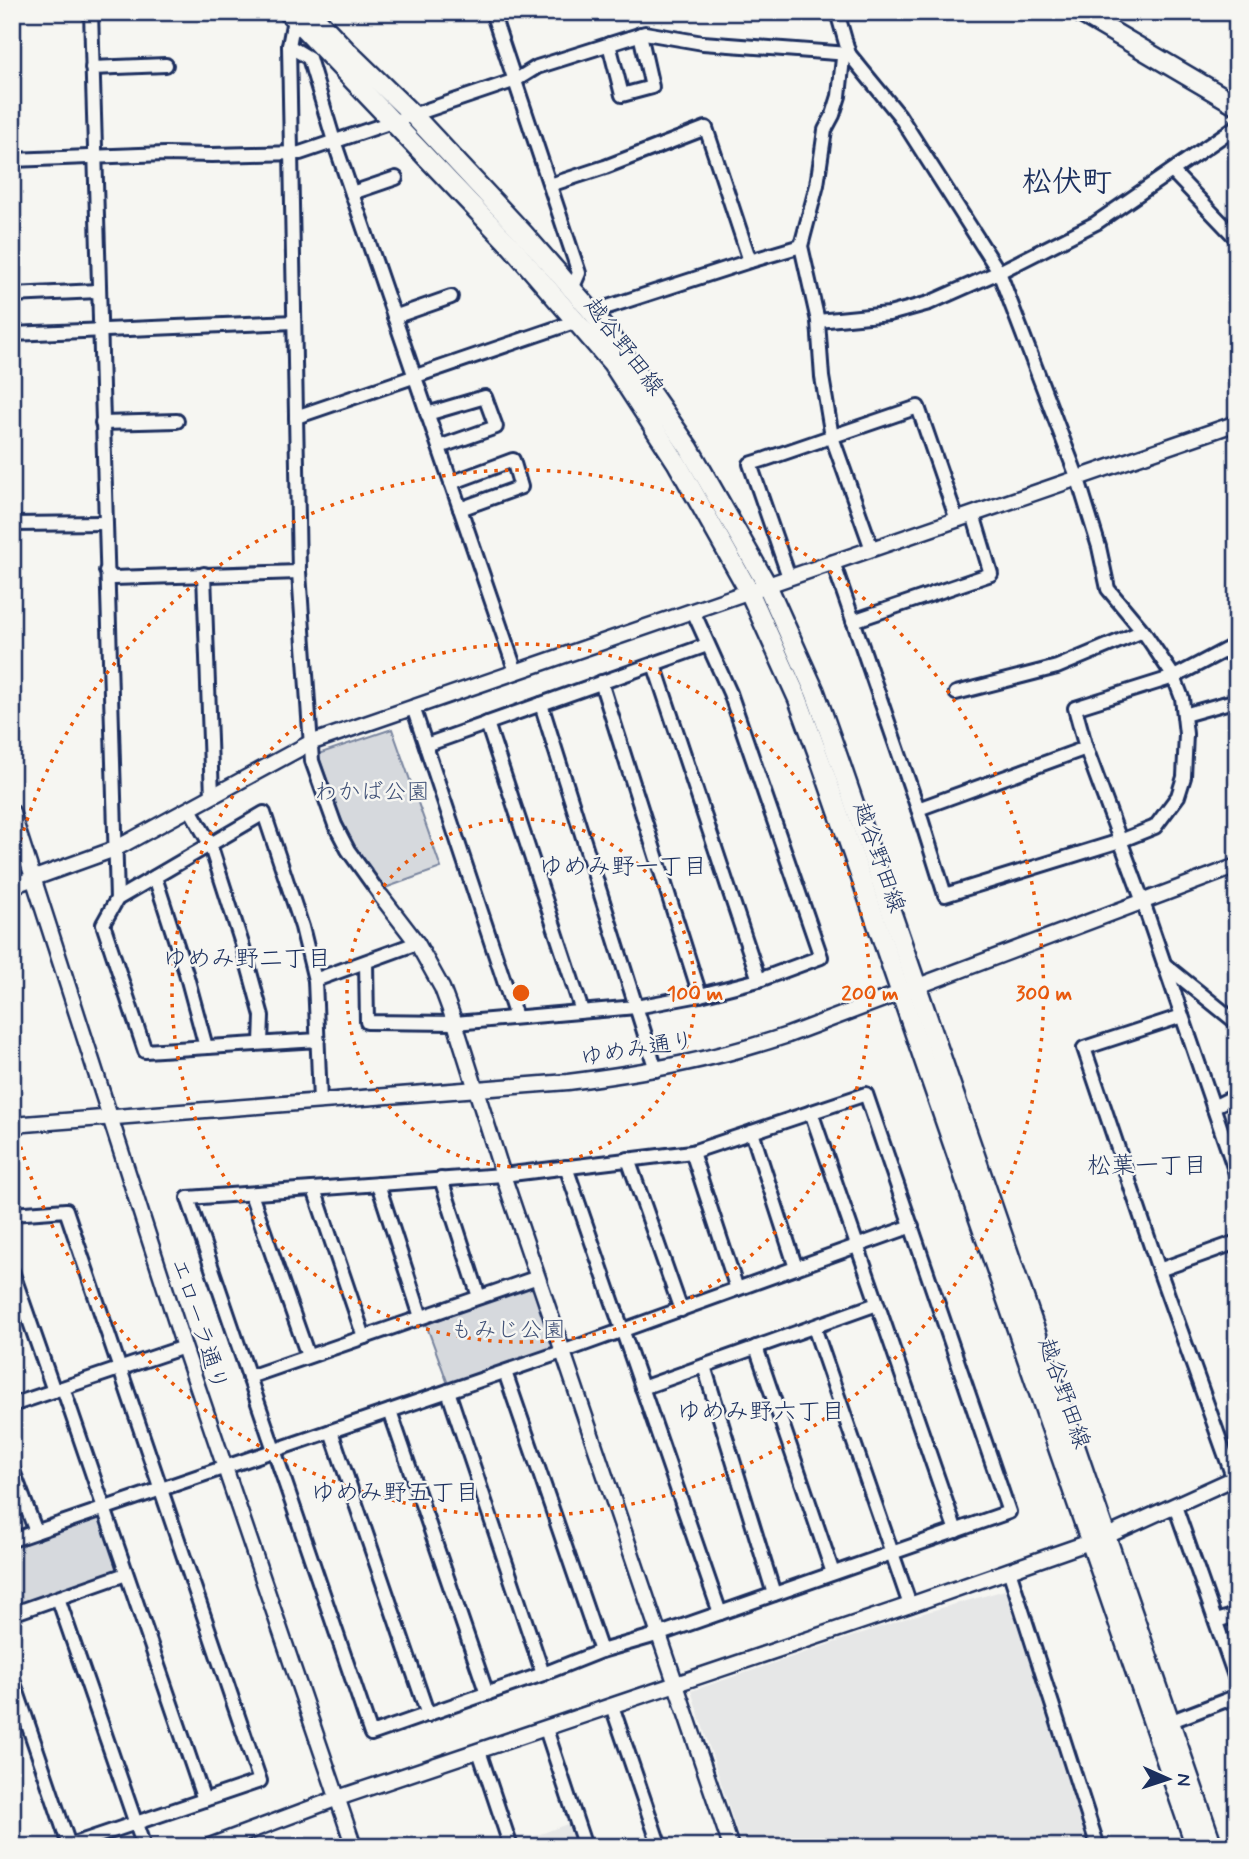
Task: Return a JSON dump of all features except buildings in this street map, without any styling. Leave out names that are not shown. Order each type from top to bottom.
[{"type":"main road","points":[[1079,12],[1237,105]]},
{"type":"main road","name":"越谷野田線","points":[[297,15],[345,49],[413,115],[572,289],[585,316]]},
{"type":"main road","name":"越谷野田線","points":[[297,15],[392,121],[512,247],[585,316],[689,447],[758,588],[815,692],[988,1195],[1196,1847]]},
{"type":"main road","name":"越谷野田線","points":[[758,588],[901,994],[1098,1539],[1169,1722],[1213,1847]]},
{"type":"street","points":[[91,12],[117,899]]},
{"type":"street","points":[[492,12],[579,273],[572,289]]},
{"type":"street","points":[[832,562],[945,895],[1120,841],[1155,827],[1178,796],[1184,777],[1186,734],[1182,698],[1174,677],[1143,631],[1108,589],[1078,479],[999,272],[899,115],[875,82],[849,54],[837,12]]},
{"type":"street","points":[[297,15],[289,46],[299,572],[312,761],[335,825],[348,850],[417,943],[442,988],[731,1847]]},
{"type":"street","points":[[12,160],[300,153],[516,80],[537,67],[645,33],[703,43],[849,54]]},
{"type":"street","points":[[609,44],[622,94],[652,87],[640,34]]},
{"type":"street","points":[[289,46],[309,58],[334,141],[516,672]]},
{"type":"street","points":[[849,54],[844,58],[839,96],[825,130],[817,185],[801,246],[818,321],[822,377],[832,437],[872,550]]},
{"type":"street","points":[[92,68],[166,65]]},
{"type":"street","points":[[818,321],[889,314],[929,303],[999,272],[1096,223],[1237,126]]},
{"type":"street","points":[[550,185],[706,128],[750,261]]},
{"type":"street","points":[[1172,171],[1235,232]]},
{"type":"street","points":[[352,194],[396,178]]},
{"type":"street","points":[[296,417],[585,316],[801,246]]},
{"type":"street","points":[[12,295],[98,291]]},
{"type":"street","points":[[394,317],[451,297]]},
{"type":"street","points":[[12,334],[294,322]]},
{"type":"street","points":[[427,414],[485,397],[496,427],[439,447]]},
{"type":"street","points":[[789,578],[750,464],[918,407],[957,520]]},
{"type":"street","points":[[102,423],[177,421]]},
{"type":"street","points":[[12,886],[115,849],[310,743],[1237,423]]},
{"type":"street","points":[[451,484],[513,460],[522,486],[460,509]]},
{"type":"street","points":[[853,621],[991,574],[973,514]]},
{"type":"street","points":[[12,524],[105,523]]},
{"type":"street","points":[[106,572],[113,578],[299,572]]},
{"type":"street","points":[[204,574],[212,796]]},
{"type":"street","points":[[366,962],[367,1022],[455,1023],[636,1007],[700,995],[758,979],[821,957],[730,693],[693,611]]},
{"type":"street","points":[[956,693],[1057,667],[1143,631]]},
{"type":"street","points":[[1237,644],[1174,677],[1075,708],[1086,748],[1143,902],[1237,1176]]},
{"type":"street","points":[[426,745],[708,645]]},
{"type":"street","points":[[653,664],[758,979]]},
{"type":"street","points":[[601,682],[700,995]]},
{"type":"street","points":[[1184,715],[1237,700]]},
{"type":"street","points":[[541,704],[656,1070]]},
{"type":"street","points":[[413,707],[516,1017]]},
{"type":"street","points":[[487,723],[582,1012]]},
{"type":"street","points":[[918,809],[1086,748]]},
{"type":"street","points":[[190,809],[210,844],[243,947],[261,1016],[261,1044]]},
{"type":"street","name":"エローラ通り","points":[[12,811],[184,1347],[355,1847]]},
{"type":"street","points":[[318,1040],[145,1051],[103,924],[117,899],[264,813],[302,927],[315,980],[318,1040],[320,1101]]},
{"type":"street","name":"ゆめみ通り","points":[[12,1125],[475,1090],[568,1082],[656,1070],[743,1050],[919,988],[1237,866]]},
{"type":"street","points":[[155,877],[186,973],[206,1047]]},
{"type":"street","points":[[315,980],[417,943]]},
{"type":"street","points":[[1164,964],[1237,1023]]},
{"type":"street","points":[[207,1847],[338,1798],[911,1605],[1098,1539],[1236,1481],[1159,1270],[1084,1048],[1182,1016]]},
{"type":"street","points":[[866,1094],[1009,1512],[660,1634],[601,1651],[371,1734],[188,1198],[503,1175],[566,1167],[692,1152],[866,1094]]},
{"type":"street","points":[[1213,1107],[1237,1095]]},
{"type":"street","points":[[811,1112],[956,1531]]},
{"type":"street","points":[[751,1132],[796,1268]]},
{"type":"street","points":[[692,1152],[737,1289]]},
{"type":"street","points":[[628,1159],[681,1310]]},
{"type":"street","points":[[566,1167],[720,1613]]},
{"type":"street","points":[[441,1179],[479,1297]]},
{"type":"street","points":[[378,1184],[421,1317]]},
{"type":"street","points":[[314,1189],[364,1337]]},
{"type":"street","points":[[251,1194],[308,1356]]},
{"type":"street","points":[[12,1214],[66,1210],[260,1781],[67,1846],[12,1677]]},
{"type":"street","points":[[12,1541],[565,1351],[912,1226]]},
{"type":"street","points":[[1159,1270],[1237,1242]]},
{"type":"street","points":[[12,1271],[104,1509],[204,1800]]},
{"type":"street","points":[[249,1377],[538,1277]]},
{"type":"street","points":[[642,1388],[877,1304]]},
{"type":"street","points":[[814,1326],[911,1605]]},
{"type":"street","points":[[12,1405],[184,1347]]},
{"type":"street","points":[[756,1348],[833,1573]]},
{"type":"street","points":[[704,1366],[774,1594]]},
{"type":"street","points":[[505,1372],[601,1651]]},
{"type":"street","points":[[448,1391],[543,1674]]},
{"type":"street","points":[[390,1411],[487,1694]]},
{"type":"street","points":[[331,1431],[428,1715]]},
{"type":"street","points":[[12,1468],[36,1532]]},
{"type":"street","points":[[1175,1506],[1237,1682]]},
{"type":"street","points":[[1009,1570],[1097,1847]]},
{"type":"street","points":[[12,1614],[126,1574]]},
{"type":"street","points":[[58,1598],[144,1847]]},
{"type":"street","points":[[1216,1621],[1237,1615]]},
{"type":"street","points":[[1169,1722],[1237,1696]]},
{"type":"street","points":[[612,1706],[660,1847]]},
{"type":"street","points":[[545,1729],[585,1847]]},
{"type":"street","points":[[479,1751],[511,1847]]},
{"type":"shaded area","points":[[1009,1589],[1089,1842],[1075,1847],[742,1847],[691,1691],[913,1616]]},
{"type":"shaded area","points":[[570,1823],[579,1847],[517,1847],[516,1843]]},
{"type":"green space","name":"わかば公園","points":[[392,729],[441,868],[385,888],[351,841],[318,754]]},
{"type":"green space","name":"もみじ公園","points":[[530,1287],[535,1291],[554,1343],[552,1349],[448,1384],[426,1324]]},
{"type":"green space","points":[[100,1514],[120,1571],[12,1609],[12,1545]]},
{"type":"district","name":"松伏町","points":[[1067,181]]},
{"type":"district","name":"ゆめみ野一丁目","points":[[623,866]]},
{"type":"district","name":"ゆめみ野二丁目","points":[[247,958]]},
{"type":"district","name":"松葉一丁目","points":[[1147,1165]]},
{"type":"district","name":"ゆめみ野六丁目","points":[[761,1411]]},
{"type":"district","name":"ゆめみ野五丁目","points":[[395,1492]]}]
